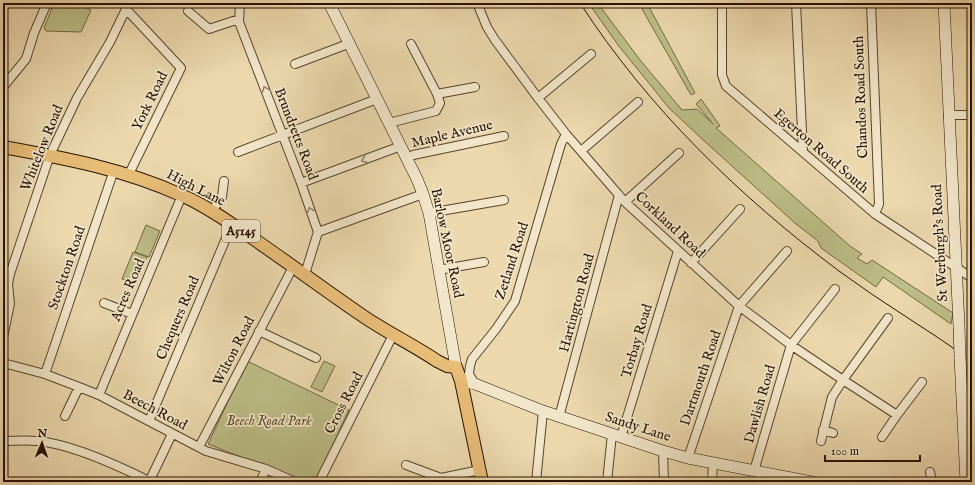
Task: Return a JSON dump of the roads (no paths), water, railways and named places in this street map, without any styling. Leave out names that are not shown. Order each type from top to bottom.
[{"type":"main road","name":"High Lane","points":[[3,147],[50,155],[129,174],[182,195],[212,211],[232,224],[305,274],[361,315],[437,361],[447,366],[456,367]]},
{"type":"main road","name":"Barlow Moor Road","points":[[456,367],[461,380],[482,482]]},
{"type":"street","points":[[3,87],[26,59],[34,33],[47,3]]},
{"type":"street","name":"Brundretts Road","points":[[240,3],[239,19],[318,232]]},
{"type":"street","name":"Barlow Moor Road","points":[[329,3],[348,44],[407,158],[423,194],[429,213],[456,367]]},
{"type":"street","name":"Corkland Road","points":[[477,3],[487,27],[495,40],[538,98],[580,151],[625,202],[739,306],[843,380],[897,415]]},
{"type":"street","name":"Egerton Road South","points":[[722,3],[722,75],[726,86],[875,214],[972,278]]},
{"type":"street","points":[[796,3],[803,152]]},
{"type":"street","name":"Chandos Road South","points":[[871,3],[879,204],[875,214]]},
{"type":"street","name":"St Werburgh's Road","points":[[944,3],[960,357],[967,402],[969,461],[966,482]]},
{"type":"street","name":"Whitelow Road","points":[[3,337],[10,304],[8,284],[10,274],[50,155],[77,98],[110,42],[128,6]]},
{"type":"street","name":"York Road","points":[[128,6],[181,68],[129,174]]},
{"type":"street","points":[[188,11],[209,29],[239,19]]},
{"type":"street","points":[[295,64],[348,44]]},
{"type":"street","points":[[389,123],[436,111],[440,103],[437,94],[411,44]]},
{"type":"street","points":[[538,98],[591,54]]},
{"type":"street","points":[[437,94],[475,87]]},
{"type":"street","points":[[238,152],[377,99]]},
{"type":"street","points":[[580,151],[638,102]]},
{"type":"street","points":[[948,115],[972,115]]},
{"type":"street","name":"Zetland Road","points":[[475,384],[469,374],[472,360],[496,330],[515,301],[566,134]]},
{"type":"street","name":"Maple Avenue","points":[[407,158],[413,155],[504,136]]},
{"type":"street","points":[[301,183],[401,146]]},
{"type":"street","points":[[625,202],[679,153]]},
{"type":"street","name":"Stockton Road","points":[[45,374],[114,170]]},
{"type":"street","points":[[212,211],[222,197],[224,181]]},
{"type":"street","points":[[305,274],[318,232],[423,194]]},
{"type":"street","name":"Acres Road","points":[[99,395],[182,195]]},
{"type":"street","name":"Hartington Road","points":[[559,416],[619,195]]},
{"type":"street","points":[[429,213],[504,200]]},
{"type":"street","points":[[691,263],[740,209]]},
{"type":"street","name":"Chequers Road","points":[[149,421],[232,224]]},
{"type":"street","name":"Torbay Road","points":[[607,482],[616,436],[678,251]]},
{"type":"street","points":[[739,306],[787,251]]},
{"type":"street","points":[[438,270],[484,262]]},
{"type":"street","name":"Wilton Road","points":[[199,447],[293,267]]},
{"type":"street","points":[[791,344],[835,289]]},
{"type":"street","points":[[104,302],[132,314]]},
{"type":"street","name":"Dartmouth Road","points":[[688,458],[739,306]]},
{"type":"street","points":[[820,441],[832,397],[888,318]]},
{"type":"street","points":[[259,331],[316,358]]},
{"type":"street","name":"Cross Road","points":[[319,482],[393,335]]},
{"type":"street","name":"Dawlish Road","points":[[754,471],[791,344]]},
{"type":"street","name":"Beech Road","points":[[3,363],[45,374],[99,395],[206,451],[266,470],[295,482]]},
{"type":"street","name":"Sandy Lane","points":[[461,380],[475,384],[543,411],[663,451],[688,458],[754,471],[766,478],[812,482]]},
{"type":"street","points":[[882,437],[922,382]]},
{"type":"street","points":[[65,416],[79,387]]},
{"type":"street","points":[[536,482],[543,411]]},
{"type":"street","points":[[823,430],[833,433]]},
{"type":"street","points":[[3,442],[37,441],[61,446],[103,460],[149,482],[172,434]]},
{"type":"street","points":[[663,451],[664,482]]},
{"type":"street","points":[[712,482],[713,463]]},
{"type":"street","points":[[406,465],[441,478],[480,470]]},
{"type":"street","points":[[260,482],[266,470]]},
{"type":"street","points":[[930,472],[932,482]]},
{"type":"tram line","points":[[580,3],[635,79],[698,149],[766,213],[839,271],[972,361]]},
{"type":"park label","name":"Beech Road Park","points":[[269,421]]}]
